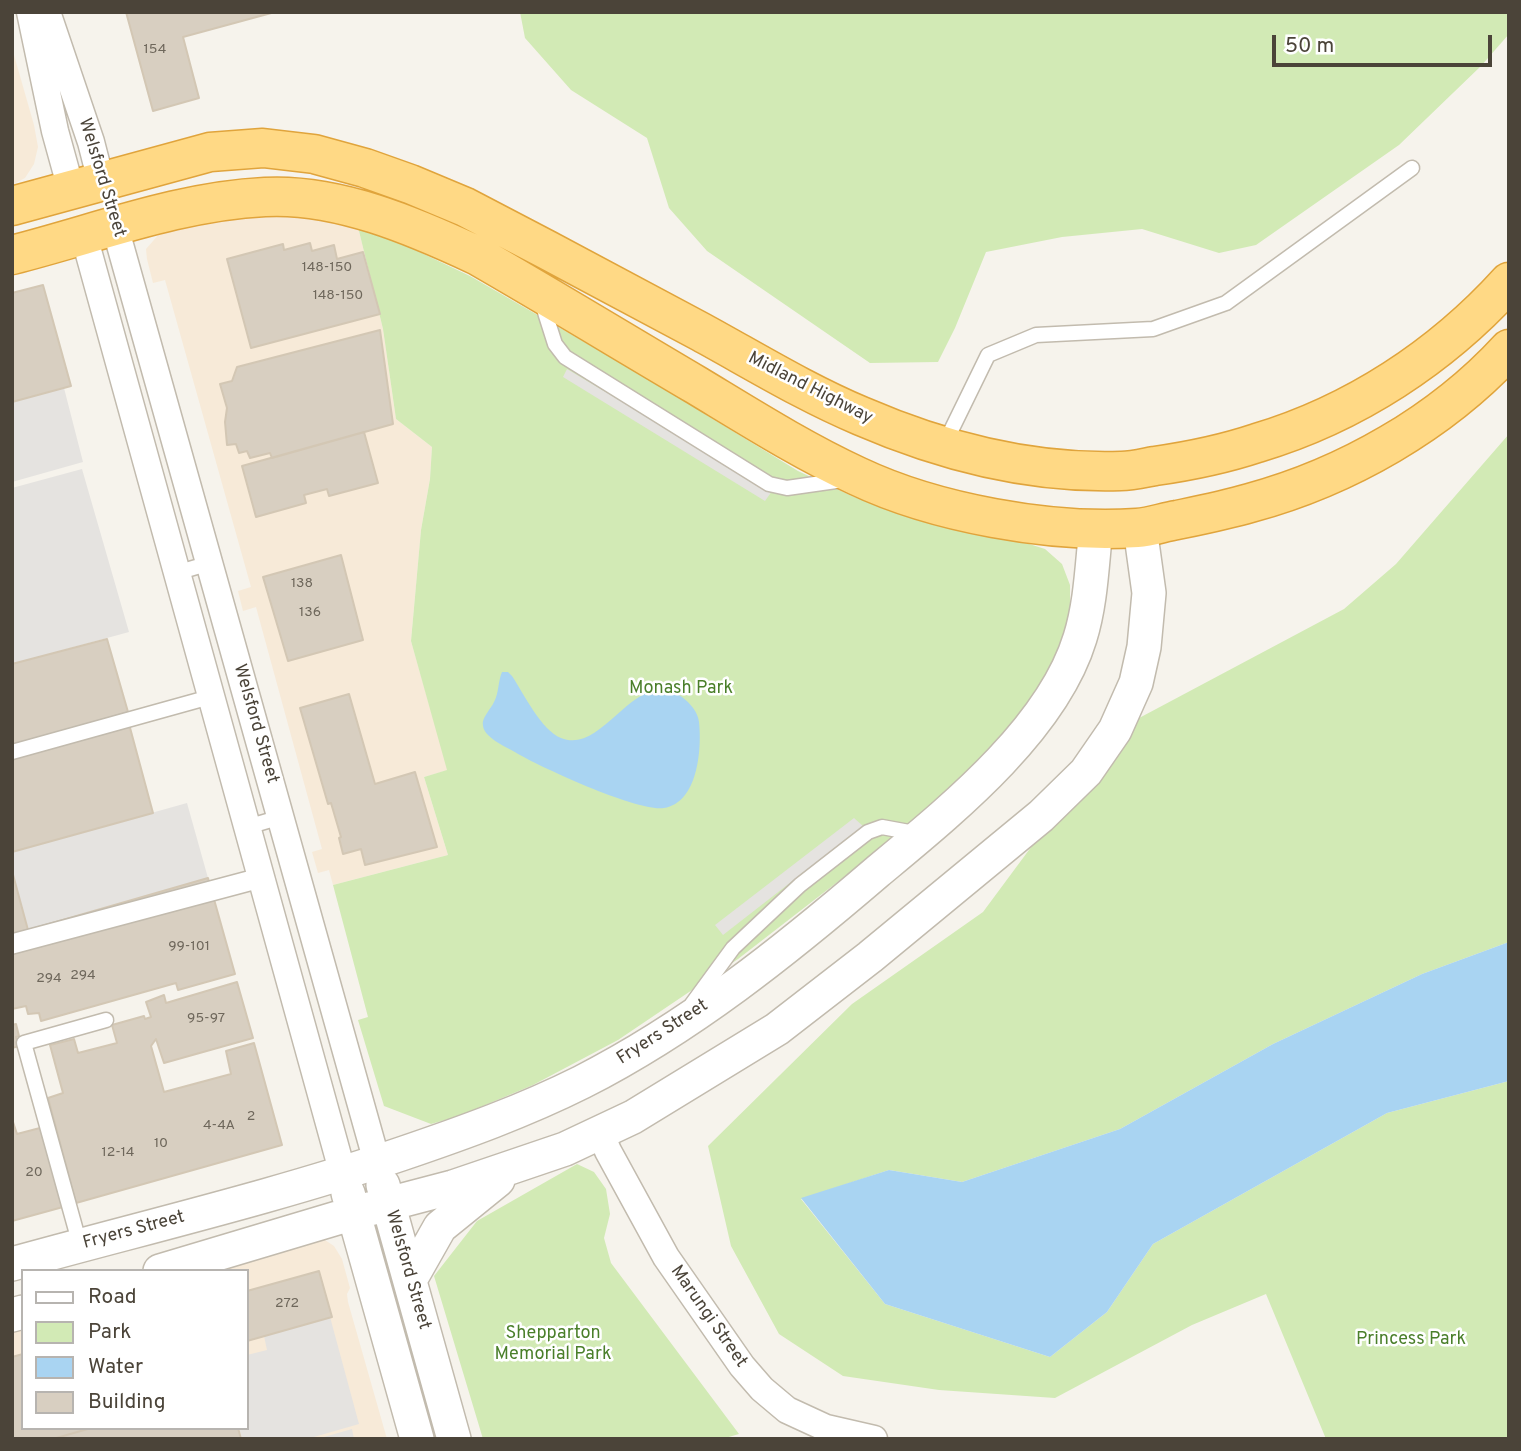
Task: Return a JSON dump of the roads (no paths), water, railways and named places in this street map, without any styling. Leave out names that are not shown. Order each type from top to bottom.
[{"type":"highway","name":"Midland Highway","points":[[12,206],[210,152],[262,148],[314,154],[365,168],[465,207],[870,420],[943,448],[1005,461],[1122,471],[1188,461],[1296,432],[1376,392],[1423,360],[1468,324],[1509,282]]},
{"type":"highway","name":"Welsford Street","points":[[86,185],[99,231]]},
{"type":"highway","points":[[12,256],[173,211],[224,201],[268,197],[320,201],[378,215],[433,235],[478,256],[782,436],[858,477],[949,508],[986,516],[1096,528],[1140,527],[1227,510],[1278,496],[1365,458],[1417,426],[1468,388],[1509,349]]},
{"type":"highway","points":[[1096,528],[1122,471]]},
{"type":"highway","points":[[1122,471],[1140,527]]},
{"type":"street","name":"Welsford Street","points":[[30,12],[55,131],[86,185]]},
{"type":"street","name":"Welsford Street","points":[[47,12],[92,142],[86,185]]},
{"type":"street","name":"Welsford Street","points":[[99,231],[148,403],[211,563],[454,1439]]},
{"type":"street","name":"Welsford Street","points":[[148,403],[176,573],[417,1439]]},
{"type":"street","points":[[167,1269],[511,1169],[565,1149],[633,1116],[777,1029],[870,957],[1030,825],[1086,772],[1115,730],[1136,682],[1144,647],[1149,593],[1140,527]]},
{"type":"street","name":"Fryers Street","points":[[12,1264],[343,1174],[377,1162],[526,1108],[581,1083],[677,1026],[756,971],[922,834],[1013,748],[1037,721],[1062,680],[1080,639],[1088,599],[1096,528]]},
{"type":"street","points":[[12,944],[260,878]]},
{"type":"street","points":[[285,967],[320,958]]},
{"type":"street","points":[[581,1083],[600,1132]]},
{"type":"street","name":"Marungi Street","points":[[600,1132],[666,1257],[742,1366],[762,1389],[787,1410],[826,1428],[874,1439]]},
{"type":"street","points":[[410,1280],[440,1227],[511,1169]]},
{"type":"lane","points":[[943,448],[988,355],[1035,335],[1153,329],[1226,303],[1412,168]]},
{"type":"lane","points":[[176,573],[211,563]]},
{"type":"lane","points":[[12,752],[210,697]]},
{"type":"lane","points":[[247,827],[281,817]]},
{"type":"lane","points":[[80,1245],[24,1043],[106,1020]]},
{"type":"water","points":[[502,672],[508,672],[512,676],[540,720],[561,738],[577,740],[592,734],[635,700],[650,692],[665,690],[682,697],[691,705],[699,722],[700,746],[691,786],[675,804],[664,808],[634,803],[549,770],[493,739],[485,731],[483,723],[496,698]]},
{"type":"water","points":[[1509,942],[1509,1081],[1387,1113],[1153,1244],[1107,1312],[1050,1357],[885,1304],[801,1198],[889,1170],[962,1182],[1120,1129],[1273,1044],[1422,974]]},
{"type":"park label","name":"Monash Park","points":[[681,689]]},
{"type":"park label","name":"Princess Park","points":[[1411,1340]]},
{"type":"park label","name":"Shepparton Memorial Park","points":[[553,1344]]}]
